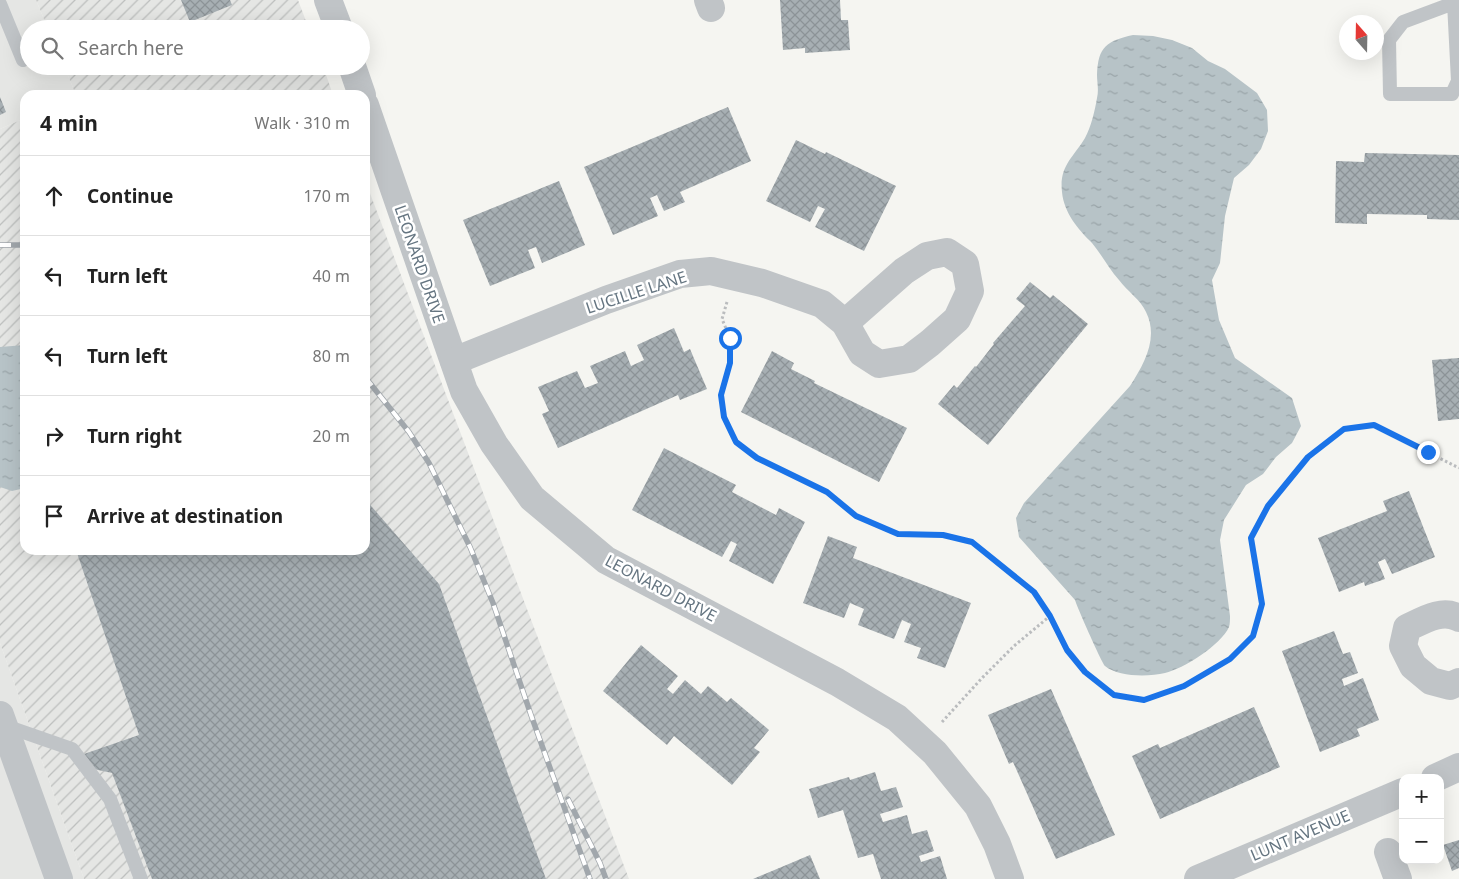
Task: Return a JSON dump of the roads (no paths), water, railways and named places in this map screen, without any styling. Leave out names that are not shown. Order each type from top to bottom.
[{"type":"street","points":[[328,0],[336,20]]},
{"type":"street","points":[[355,75],[360,90]]},
{"type":"street","name":"LEONARD DRIVE","points":[[370,119],[464,391],[494,444],[532,498],[606,560],[837,682],[897,718],[935,753],[978,806],[997,844],[1010,879]]},
{"type":"street","name":"LUCILLE LANE","points":[[454,361],[606,300],[680,274],[711,271],[762,283],[822,304],[846,323],[862,353],[879,364],[909,360],[957,319],[970,291],[965,264],[947,252],[927,256],[904,271],[846,323]]},
{"type":"street","points":[[1459,618],[1456,616],[1434,615],[1407,628],[1403,646],[1413,666],[1431,681],[1450,686],[1459,682]]},
{"type":"street","points":[[2,720],[59,879]]},
{"type":"street","points":[[1444,774],[1459,768]]},
{"type":"street","name":"LUNT AVENUE","points":[[1198,879],[1399,794]]},
{"type":"street","points":[[1388,852],[1398,879]]},
{"type":"lane","points":[[1457,2],[1458,81],[1452,94],[1390,94],[1389,40],[1403,22],[1457,2]]},
{"type":"lane","points":[[0,4],[20,53]]},
{"type":"lane","points":[[2,720],[72,749],[110,799],[141,879]]},
{"type":"water","points":[[1133,35],[1153,36],[1172,40],[1192,48],[1208,61],[1225,69],[1257,93],[1267,110],[1268,131],[1261,149],[1249,165],[1234,178],[1225,216],[1220,263],[1212,280],[1219,320],[1235,358],[1292,398],[1301,426],[1292,443],[1276,457],[1263,474],[1246,485],[1224,520],[1220,540],[1230,616],[1229,627],[1225,634],[1201,655],[1181,667],[1173,671],[1150,675],[1125,674],[1105,666],[1075,600],[1019,537],[1016,518],[1024,503],[1130,386],[1145,360],[1148,350],[1151,331],[1150,322],[1144,308],[1115,276],[1096,248],[1072,220],[1063,200],[1062,192],[1065,169],[1089,129],[1098,95],[1097,75],[1099,57],[1110,43]]},
{"type":"water","points":[[20,345],[20,489],[12,491],[0,487],[0,347]]},
{"type":"railway","points":[[0,245],[20,245]]},
{"type":"railway","points":[[370,383],[409,432],[429,463],[470,547],[493,603],[590,879]]},
{"type":"railway","points":[[568,799],[606,879]]}]
